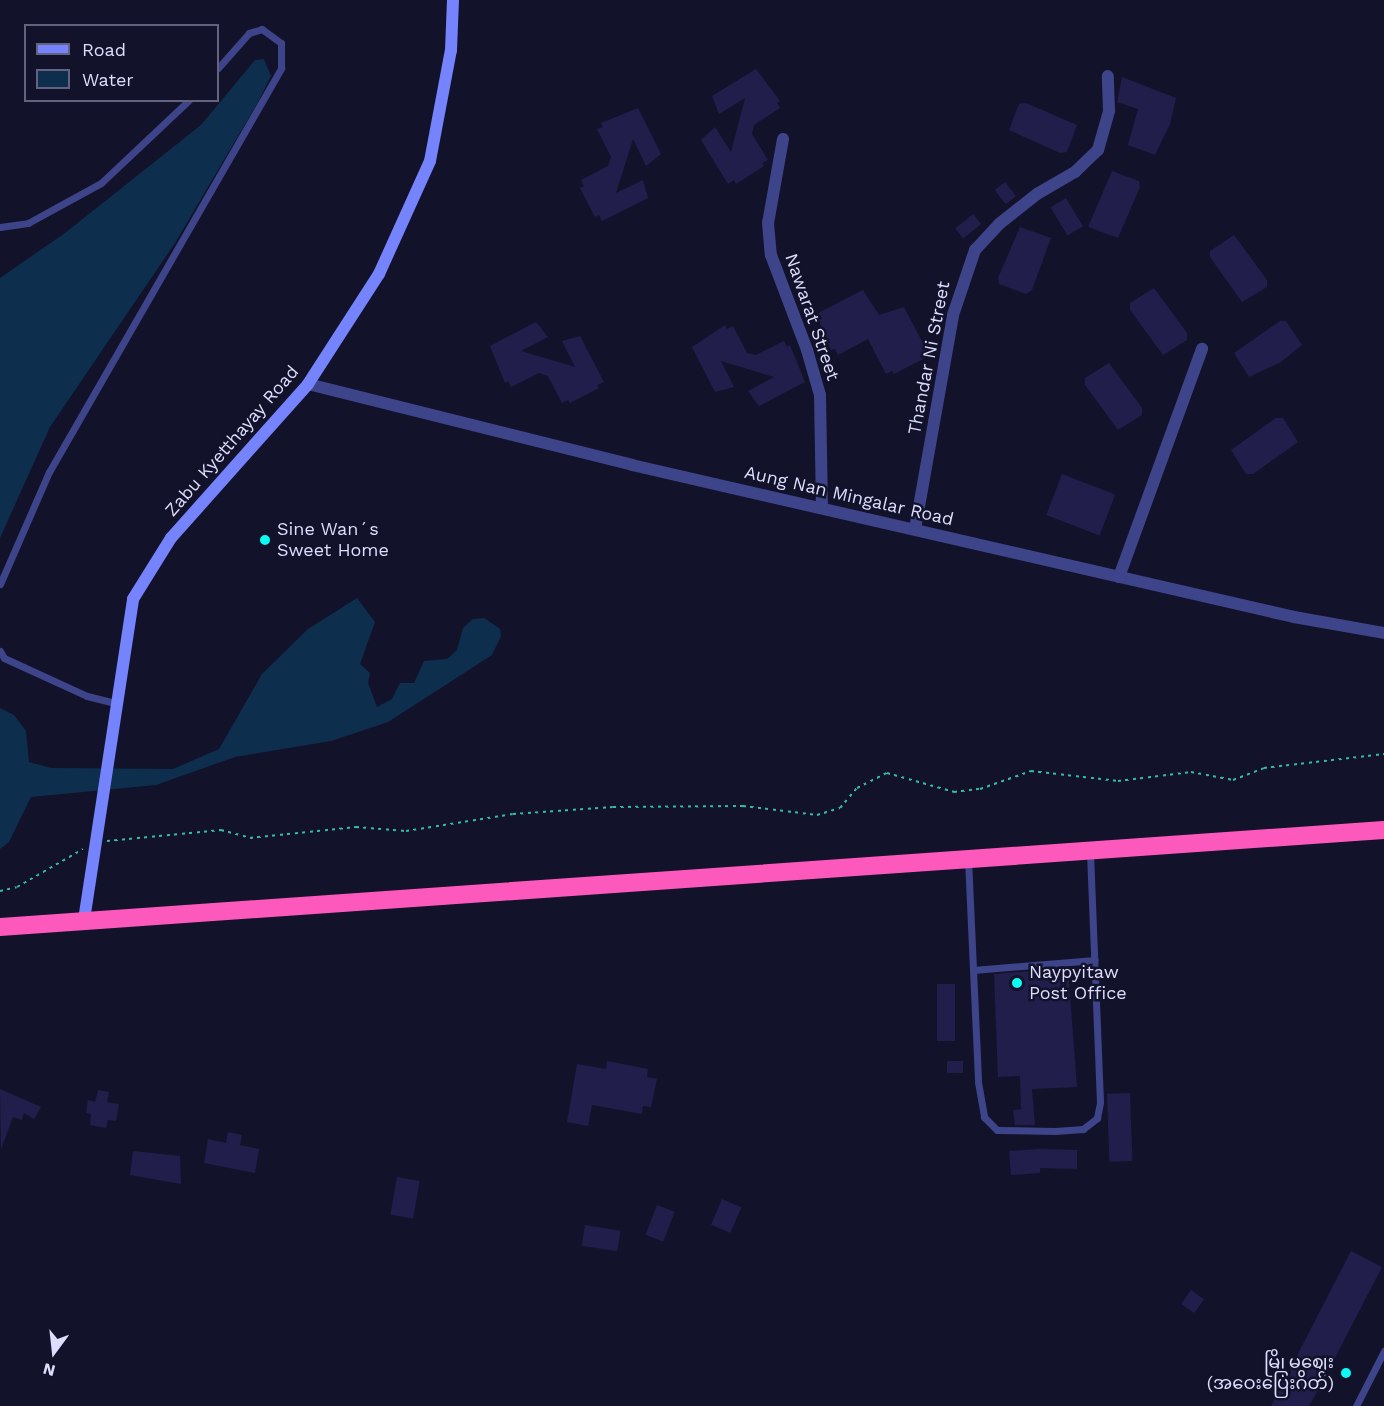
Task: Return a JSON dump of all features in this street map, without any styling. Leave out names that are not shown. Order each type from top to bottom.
[{"type":"highway","points":[[0,927],[1384,830]]},
{"type":"main road","name":"Zabu Kyetthayay Road","points":[[84,920],[133,599],[171,538],[308,384],[379,274],[430,161],[451,50],[453,0]]},
{"type":"street","name":"Thandar Ni Street","points":[[915,529],[953,315],[975,250],[999,224],[1037,194],[1076,172],[1098,150],[1109,111],[1108,76]]},
{"type":"street","name":"Nawarat Street","points":[[783,139],[768,223],[771,255],[807,350],[820,395],[822,508]]},
{"type":"street","points":[[1119,577],[1203,350]]},
{"type":"street","name":"Aung Nan Mingalar Road","points":[[308,384],[1119,577],[1294,617],[1384,633]]},
{"type":"lane","points":[[0,584],[50,472],[281,68],[281,43],[262,29],[249,33],[219,67]]},
{"type":"lane","points":[[0,227],[28,223],[101,183],[187,102]]},
{"type":"lane","points":[[0,651],[4,658],[87,696],[116,703]]},
{"type":"lane","points":[[969,859],[978,1082],[984,1117],[997,1130],[1055,1131],[1083,1129],[1097,1118],[1095,960],[1090,851]]},
{"type":"lane","points":[[973,970],[1095,960]]},
{"type":"lane","points":[[1356,1406],[1384,1351]]},
{"type":"path","points":[[0,891],[17,887],[96,842],[221,830],[250,838],[356,827],[406,831],[513,814],[613,807],[743,806],[817,815],[840,808],[857,788],[887,773],[954,792],[980,789],[1032,771],[1118,782],[1191,772],[1233,780],[1264,768],[1384,754]]},
{"type":"water","points":[[264,59],[271,76],[258,102],[175,243],[50,427],[0,538],[0,278],[65,233],[201,125],[255,60]]},
{"type":"water","points":[[357,598],[375,622],[360,664],[370,673],[368,683],[377,707],[392,699],[400,683],[414,683],[424,661],[447,659],[457,650],[463,628],[473,619],[484,618],[500,629],[501,636],[492,655],[388,722],[331,741],[235,757],[156,785],[31,797],[9,842],[0,849],[0,708],[14,715],[26,731],[29,762],[51,768],[173,769],[219,749],[262,674],[308,629]]},
{"type":"building","points":[[756,69],[780,101],[777,103],[780,108],[754,125],[752,134],[768,160],[762,163],[764,166],[736,184],[734,180],[728,184],[701,140],[715,127],[731,152],[745,98],[719,114],[712,96]]},
{"type":"building","points":[[1122,77],[1176,98],[1170,124],[1155,155],[1128,145],[1138,109],[1117,102]]},
{"type":"building","points":[[1026,103],[1077,125],[1067,152],[1060,153],[1009,130],[1019,104]]},
{"type":"building","points":[[638,108],[661,154],[646,166],[633,139],[616,193],[643,180],[648,198],[602,221],[599,215],[595,217],[580,188],[584,186],[581,180],[608,166],[611,157],[597,129],[603,127],[601,123]]},
{"type":"building","points":[[1112,171],[1139,181],[1140,187],[1118,238],[1088,227]]},
{"type":"building","points":[[1005,182],[1016,196],[1006,204],[995,190]]},
{"type":"building","points":[[1066,198],[1083,226],[1068,236],[1051,207]]},
{"type":"building","points":[[973,214],[981,224],[963,239],[955,228]]},
{"type":"building","points":[[1020,227],[1051,238],[1032,290],[1026,294],[999,284],[998,278]]},
{"type":"building","points":[[1234,235],[1267,280],[1267,287],[1242,302],[1210,257],[1210,251]]},
{"type":"building","points":[[1154,288],[1187,333],[1187,340],[1163,355],[1130,310],[1130,303]]},
{"type":"building","points":[[863,290],[879,315],[904,307],[928,353],[921,356],[923,359],[894,374],[892,371],[886,374],[868,339],[838,355],[835,349],[831,350],[816,314]]},
{"type":"building","points":[[1280,321],[1286,321],[1302,345],[1281,362],[1249,377],[1234,353]]},
{"type":"building","points":[[536,322],[548,337],[521,351],[575,367],[562,341],[580,336],[604,382],[597,385],[599,388],[570,403],[568,400],[562,403],[548,376],[539,373],[511,387],[508,381],[505,383],[490,346]]},
{"type":"building","points":[[725,325],[727,329],[733,326],[747,353],[756,355],[784,341],[787,347],[790,345],[805,382],[759,406],[748,391],[774,377],[721,361],[734,387],[715,392],[692,347]]},
{"type":"building","points":[[1109,363],[1142,408],[1142,415],[1118,430],[1085,385],[1085,378]]},
{"type":"building","points":[[1276,418],[1283,418],[1298,442],[1253,474],[1246,474],[1231,450]]},
{"type":"building","points":[[1062,474],[1115,494],[1099,536],[1046,515]]},
{"type":"building","points":[[1068,968],[1077,1087],[1032,1089],[1035,1125],[1015,1125],[1013,1110],[1021,1109],[1020,1076],[998,1077],[994,974]]},
{"type":"building","points":[[937,984],[955,984],[955,1041],[937,1041]]},
{"type":"building","points":[[607,1061],[648,1069],[647,1077],[657,1079],[651,1107],[643,1106],[642,1114],[592,1105],[588,1126],[567,1122],[577,1064],[606,1069]]},
{"type":"building","points":[[947,1061],[963,1061],[963,1073],[947,1073]]},
{"type":"building","points":[[0,1089],[41,1107],[34,1119],[24,1113],[22,1120],[13,1117],[1,1149]]},
{"type":"building","points":[[98,1090],[109,1092],[107,1102],[119,1104],[116,1121],[108,1120],[106,1128],[90,1125],[91,1114],[86,1113],[88,1100],[95,1102]]},
{"type":"building","points":[[1130,1093],[1132,1161],[1109,1162],[1107,1094]]},
{"type":"building","points":[[228,1132],[242,1135],[240,1145],[259,1149],[255,1173],[204,1163],[208,1139],[226,1143]]},
{"type":"building","points":[[1077,1150],[1077,1169],[1040,1168],[1040,1173],[1011,1175],[1009,1151]]},
{"type":"building","points":[[133,1151],[180,1156],[181,1184],[130,1175]]},
{"type":"building","points":[[397,1177],[420,1181],[413,1218],[390,1214]]},
{"type":"building","points":[[722,1199],[741,1207],[730,1233],[711,1225]]},
{"type":"building","points":[[657,1205],[675,1212],[663,1242],[646,1235]]},
{"type":"building","points":[[585,1225],[621,1231],[617,1251],[582,1246]]},
{"type":"building","points":[[1351,1251],[1382,1267],[1309,1406],[1271,1406]]},
{"type":"building","points":[[1191,1290],[1204,1299],[1194,1313],[1181,1304]]},
{"type":"place","name":"Sine Wan´s Sweet Home","points":[[265,540]]},
{"type":"place","name":"Naypyitaw Post Office","points":[[1017,983]]},
{"type":"place","name":"မြို့မဈေး (အဝေးပြေးဂိတ်)","points":[[1346,1373]]}]
